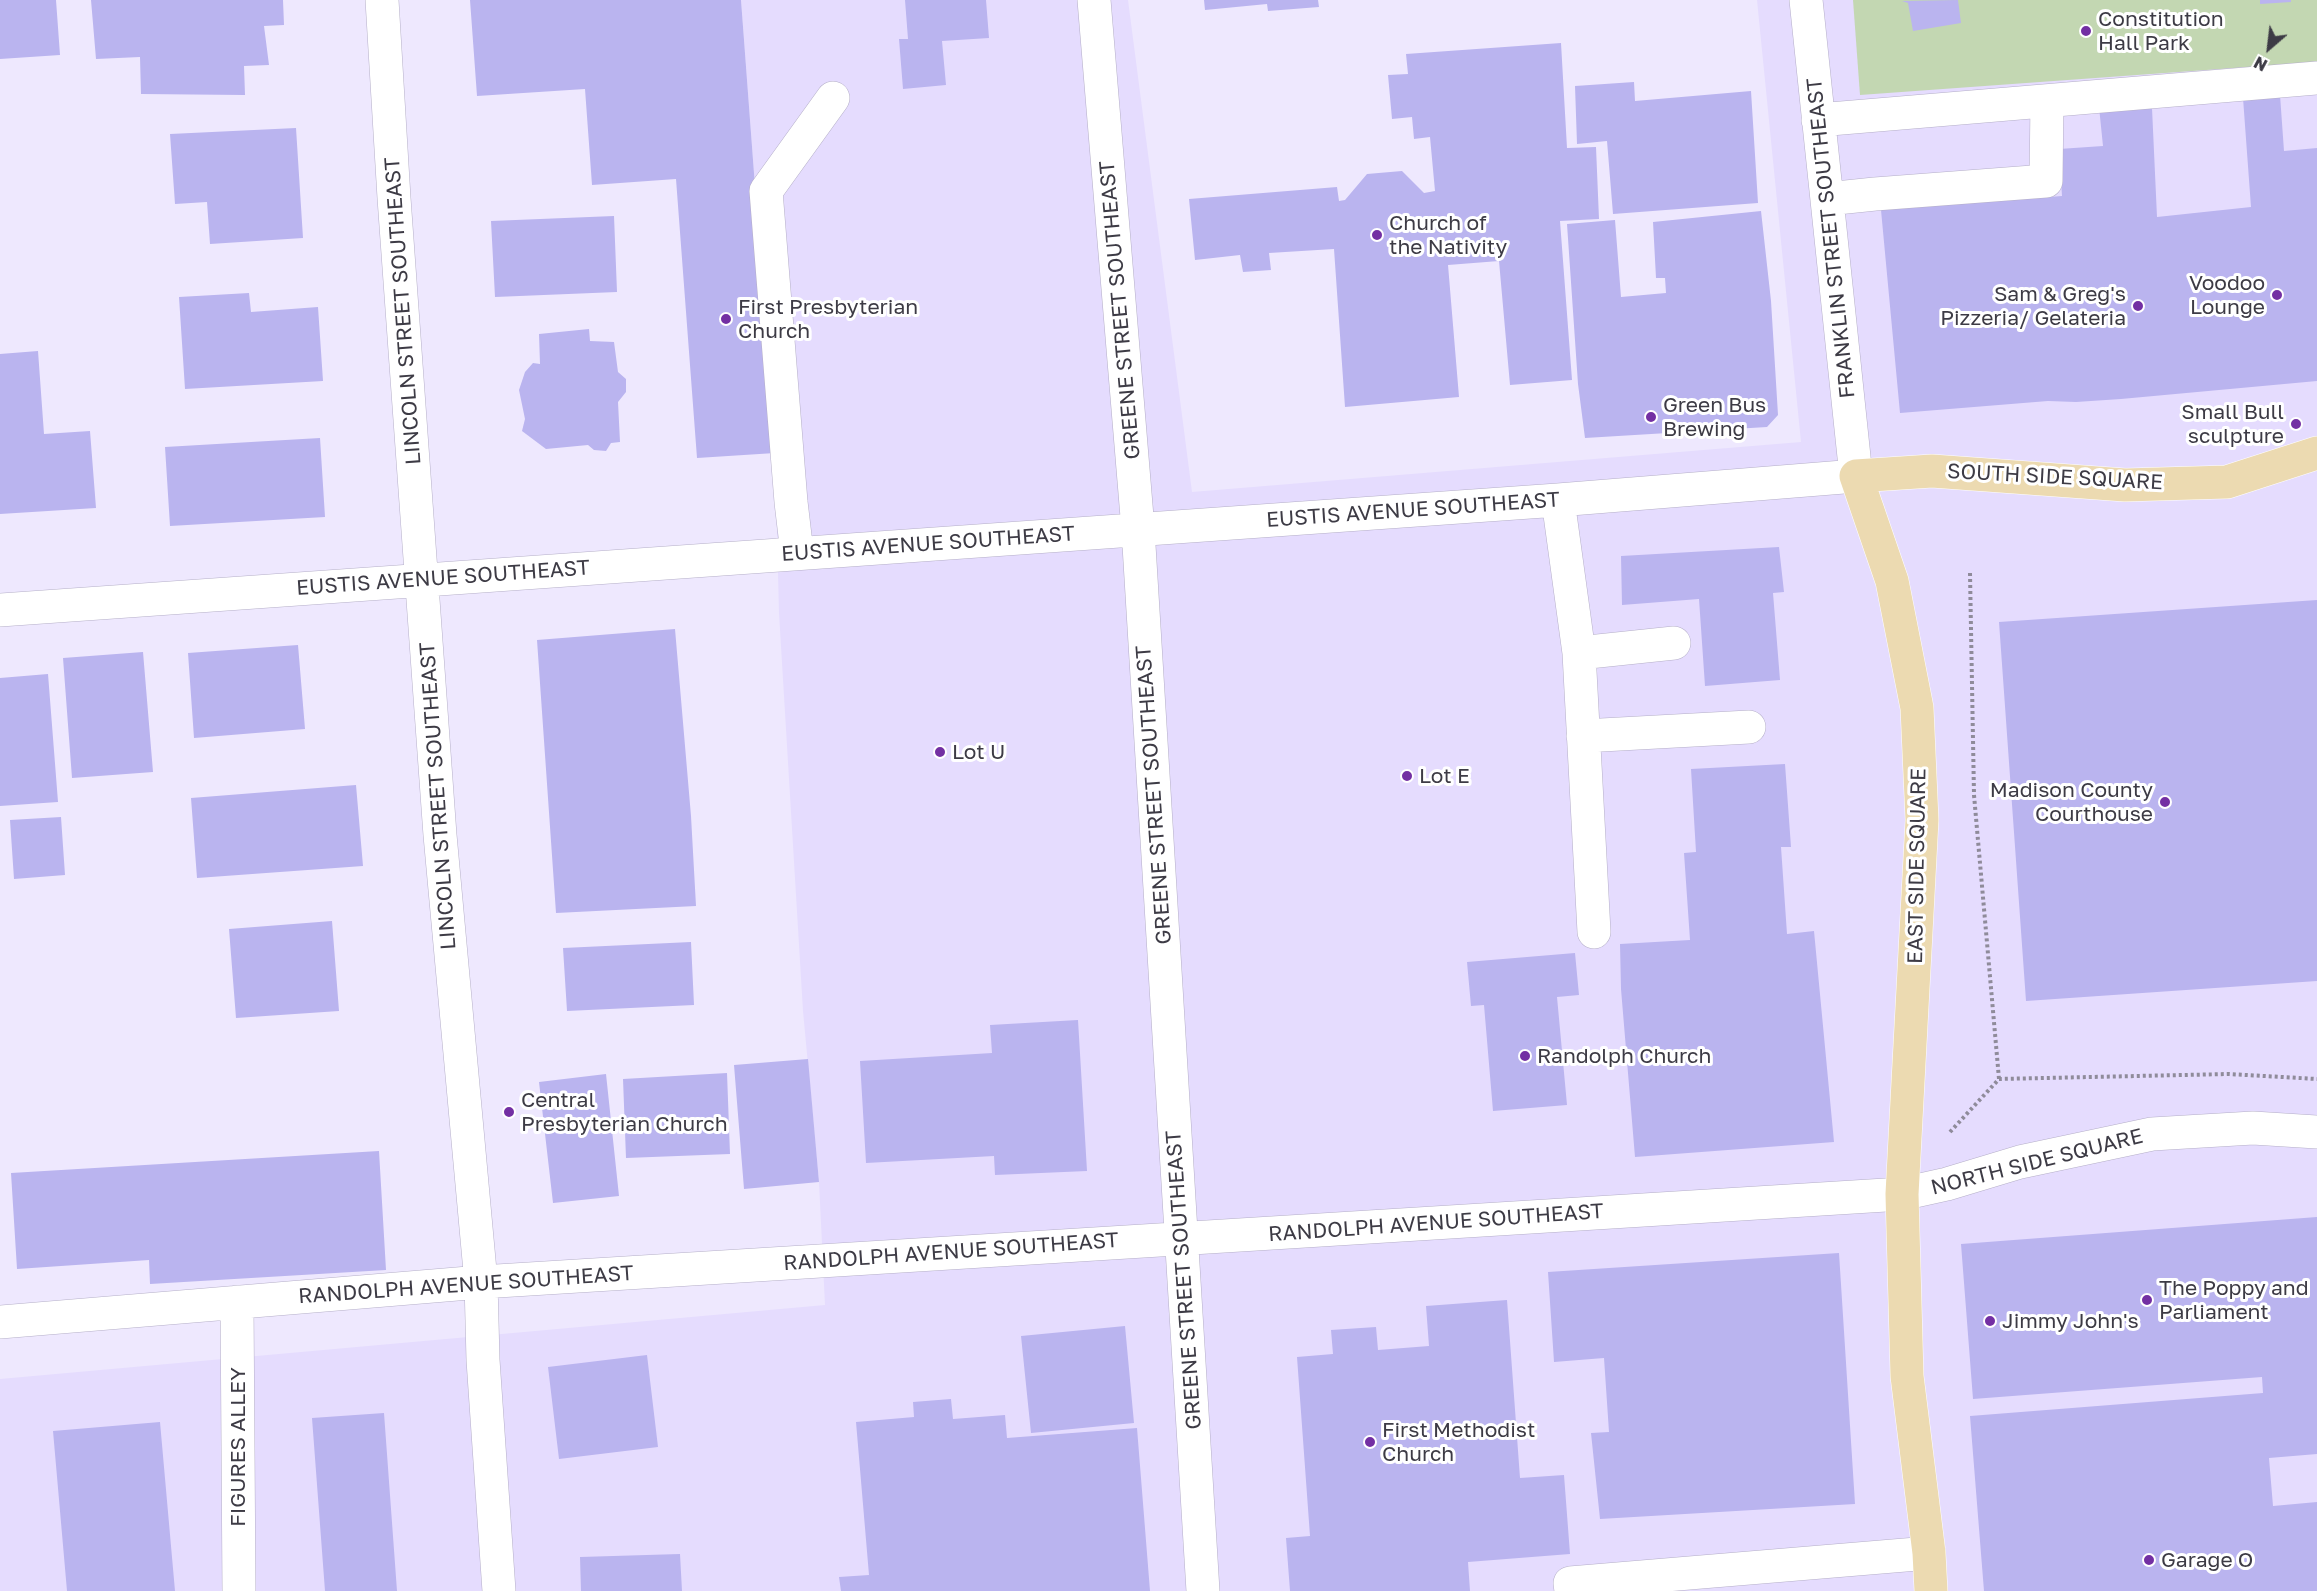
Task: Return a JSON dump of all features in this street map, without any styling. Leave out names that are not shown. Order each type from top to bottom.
[{"type":"main road","name":"SOUTH SIDE SQUARE","points":[[1856,476],[1932,471],[2125,485],[2227,482],[2317,453]]},
{"type":"main road","name":"EAST SIDE SQUARE","points":[[1856,476],[1892,581],[1917,708],[1922,820],[1902,1194],[1907,1376],[1929,1553],[1931,1591]]},
{"type":"street","name":"LINCOLN STREET SOUTHEAST","points":[[382,0],[440,835],[481,1282],[483,1360],[499,1591]]},
{"type":"street","name":"GREENE STREET SOUTHEAST","points":[[1094,0],[1138,529],[1203,1591]]},
{"type":"street","name":"FRANKLIN STREET SOUTHEAST","points":[[1806,0],[1856,476]]},
{"type":"street","points":[[1818,120],[2317,78]]},
{"type":"street","points":[[797,553],[790,502],[766,191],[833,98]]},
{"type":"street","points":[[1827,199],[2046,181],[2047,101]]},
{"type":"street","name":"EUSTIS AVENUE SOUTHEAST","points":[[0,610],[1558,500],[1856,476]]},
{"type":"street","points":[[1558,500],[1579,653],[1594,932]]},
{"type":"street","points":[[1579,653],[1674,643]]},
{"type":"street","points":[[1583,736],[1749,727]]},
{"type":"street","name":"NORTH SIDE SQUARE","points":[[1902,1194],[1947,1184],[2020,1162],[2152,1134],[2253,1128],[2317,1132]]},
{"type":"street","name":"RANDOLPH AVENUE SOUTHEAST","points":[[0,1322],[481,1282],[1902,1194]]},
{"type":"street","name":"FIGURES ALLEY","points":[[237,1302],[239,1591]]},
{"type":"street","points":[[1570,1587],[1929,1553]]},
{"type":"path","points":[[1970,573],[1974,795],[1999,1080]]},
{"type":"path","points":[[1950,1132],[1999,1080],[2229,1074],[2317,1079]]},
{"type":"shaded area","points":[[741,0],[1128,0],[1192,492],[1801,442],[1757,0],[2317,0],[2317,1591],[0,1591],[0,1379],[825,1305],[819,1182],[803,1011],[779,613],[775,453]]},
{"type":"green space","name":"Constitution Hall Park","points":[[1853,0],[2317,0],[2317,62],[1860,95]]},
{"type":"building","points":[[0,0],[56,0],[60,55],[0,59]]},
{"type":"building","points":[[91,0],[283,0],[284,25],[264,26],[269,65],[244,66],[245,95],[141,94],[140,57],[96,59]]},
{"type":"building","name":"First Presbyterian Church","points":[[470,0],[741,0],[775,453],[697,458],[676,179],[592,185],[585,89],[477,96]]},
{"type":"building","points":[[905,0],[986,0],[989,38],[942,41],[946,85],[903,89],[899,39],[908,39]]},
{"type":"building","points":[[1204,0],[1318,0],[1319,7],[1268,11],[1267,4],[1205,10]]},
{"type":"building","points":[[1958,0],[1961,23],[1913,31],[1908,3],[1902,1]]},
{"type":"building","points":[[2260,0],[2291,0],[2291,2],[2260,4]]},
{"type":"building","name":"Church of the Nativity","points":[[1561,43],[1567,148],[1596,147],[1599,219],[1560,221],[1572,380],[1510,385],[1499,261],[1448,265],[1459,397],[1345,407],[1334,249],[1269,253],[1271,270],[1243,272],[1240,255],[1195,260],[1189,199],[1337,187],[1339,201],[1345,200],[1367,174],[1402,171],[1424,193],[1435,191],[1430,137],[1414,139],[1412,117],[1392,119],[1388,75],[1408,74],[1406,54]]},
{"type":"building","points":[[1634,82],[1635,101],[1751,91],[1758,203],[1613,214],[1607,141],[1577,144],[1575,86]]},
{"type":"building","points":[[2280,95],[2284,151],[2317,148],[2317,381],[2121,399],[2048,401],[1900,413],[1881,210],[2062,196],[2059,149],[2103,146],[2099,107],[2152,108],[2157,217],[2251,207],[2243,98]]},
{"type":"building","points":[[296,128],[303,238],[210,244],[207,202],[175,204],[170,134]]},
{"type":"building","points":[[1761,211],[1771,301],[1778,415],[1767,427],[1585,438],[1578,384],[1567,224],[1615,220],[1621,297],[1666,293],[1665,278],[1656,278],[1653,222]]},
{"type":"building","points":[[614,216],[617,292],[495,297],[491,221]]},
{"type":"building","points":[[249,293],[251,312],[318,307],[323,381],[185,389],[179,297]]},
{"type":"building","points":[[589,329],[590,341],[614,342],[618,372],[626,379],[626,392],[618,402],[620,442],[611,443],[606,451],[594,450],[588,445],[546,449],[522,431],[525,419],[519,390],[525,372],[533,363],[540,364],[539,334]]},
{"type":"building","points":[[38,351],[44,434],[90,431],[96,508],[0,514],[0,354]]},
{"type":"building","points":[[320,438],[325,517],[170,526],[165,447]]},
{"type":"building","points":[[1779,547],[1784,592],[1773,593],[1780,680],[1705,686],[1699,599],[1622,605],[1621,556]]},
{"type":"building","name":"Madison County Courthouse","points":[[2317,600],[2317,981],[2026,1001],[1999,622]]},
{"type":"building","points":[[675,629],[691,816],[696,906],[556,913],[537,640]]},
{"type":"building","points":[[298,645],[305,729],[194,738],[188,653]]},
{"type":"building","points":[[143,652],[153,772],[72,778],[63,658]]},
{"type":"building","points":[[48,674],[58,802],[0,806],[0,678]]},
{"type":"building","points":[[1785,764],[1791,847],[1781,847],[1787,934],[1814,931],[1834,1142],[1635,1157],[1621,989],[1620,944],[1690,940],[1684,853],[1696,852],[1691,769]]},
{"type":"building","points":[[356,785],[363,866],[197,878],[191,798]]},
{"type":"building","points":[[61,817],[65,875],[14,879],[10,820]]},
{"type":"building","points":[[332,921],[339,1011],[236,1018],[229,929]]},
{"type":"building","points":[[691,942],[694,1005],[567,1011],[563,948]]},
{"type":"building","name":"Randolph Church","points":[[1575,953],[1579,995],[1557,997],[1567,1105],[1493,1111],[1484,1005],[1471,1006],[1467,962]]},
{"type":"building","points":[[1078,1020],[1087,1171],[995,1175],[994,1156],[866,1163],[860,1061],[992,1053],[990,1025]]},
{"type":"building","points":[[808,1059],[819,1182],[744,1189],[734,1065]]},
{"type":"building","points":[[727,1073],[730,1154],[626,1158],[623,1079]]},
{"type":"building","points":[[606,1074],[619,1196],[553,1203],[539,1082]]},
{"type":"building","points":[[379,1151],[386,1270],[150,1284],[149,1260],[17,1269],[11,1173]]},
{"type":"building","points":[[2317,1217],[2317,1454],[2269,1458],[2273,1506],[2317,1502],[2317,1591],[1984,1591],[1970,1416],[2263,1393],[2262,1377],[1973,1399],[1961,1244]]},
{"type":"building","points":[[1839,1253],[1855,1504],[1600,1519],[1591,1433],[1609,1432],[1604,1358],[1554,1362],[1548,1272]]},
{"type":"building","points":[[1507,1300],[1520,1478],[1564,1475],[1570,1554],[1468,1562],[1470,1591],[1290,1591],[1286,1538],[1310,1536],[1297,1357],[1333,1354],[1331,1330],[1376,1327],[1378,1350],[1429,1346],[1426,1306]]},
{"type":"building","points":[[1125,1326],[1134,1423],[1031,1433],[1021,1336]]},
{"type":"building","points":[[647,1355],[658,1447],[559,1459],[548,1367]]},
{"type":"building","points":[[951,1399],[953,1419],[1005,1415],[1007,1438],[1137,1428],[1150,1591],[841,1591],[839,1577],[869,1575],[856,1422],[914,1417],[913,1402]]},
{"type":"building","points":[[384,1413],[397,1591],[325,1591],[312,1418]]},
{"type":"building","points":[[160,1422],[175,1591],[67,1591],[53,1431]]},
{"type":"building","points":[[680,1554],[682,1591],[581,1591],[580,1557]]},
{"type":"place","name":"Constitution Hall Park","points":[[2086,31]]},
{"type":"place","name":"Church of the Nativity","points":[[1377,235]]},
{"type":"place","name":"Voodoo Lounge","points":[[2277,295]]},
{"type":"place","name":"Sam & Greg's Pizzeria/ Gelateria","points":[[2138,306]]},
{"type":"place","name":"First Presbyterian Church","points":[[726,319]]},
{"type":"place","name":"Green Bus Brewing","points":[[1651,417]]},
{"type":"place","name":"Small Bull sculpture","points":[[2296,424]]},
{"type":"place","name":"Lot U","points":[[940,752]]},
{"type":"place","name":"Lot E","points":[[1407,776]]},
{"type":"place","name":"Madison County Courthouse","points":[[2165,802]]},
{"type":"place","name":"Randolph Church","points":[[1525,1056]]},
{"type":"place","name":"Central Presbyterian Church","points":[[509,1112]]},
{"type":"place","name":"The Poppy and Parliament","points":[[2147,1300]]},
{"type":"place","name":"Jimmy John's","points":[[1990,1321]]},
{"type":"place","name":"First Methodist Church","points":[[1370,1442]]},
{"type":"place","name":"Garage O","points":[[2149,1560]]}]
